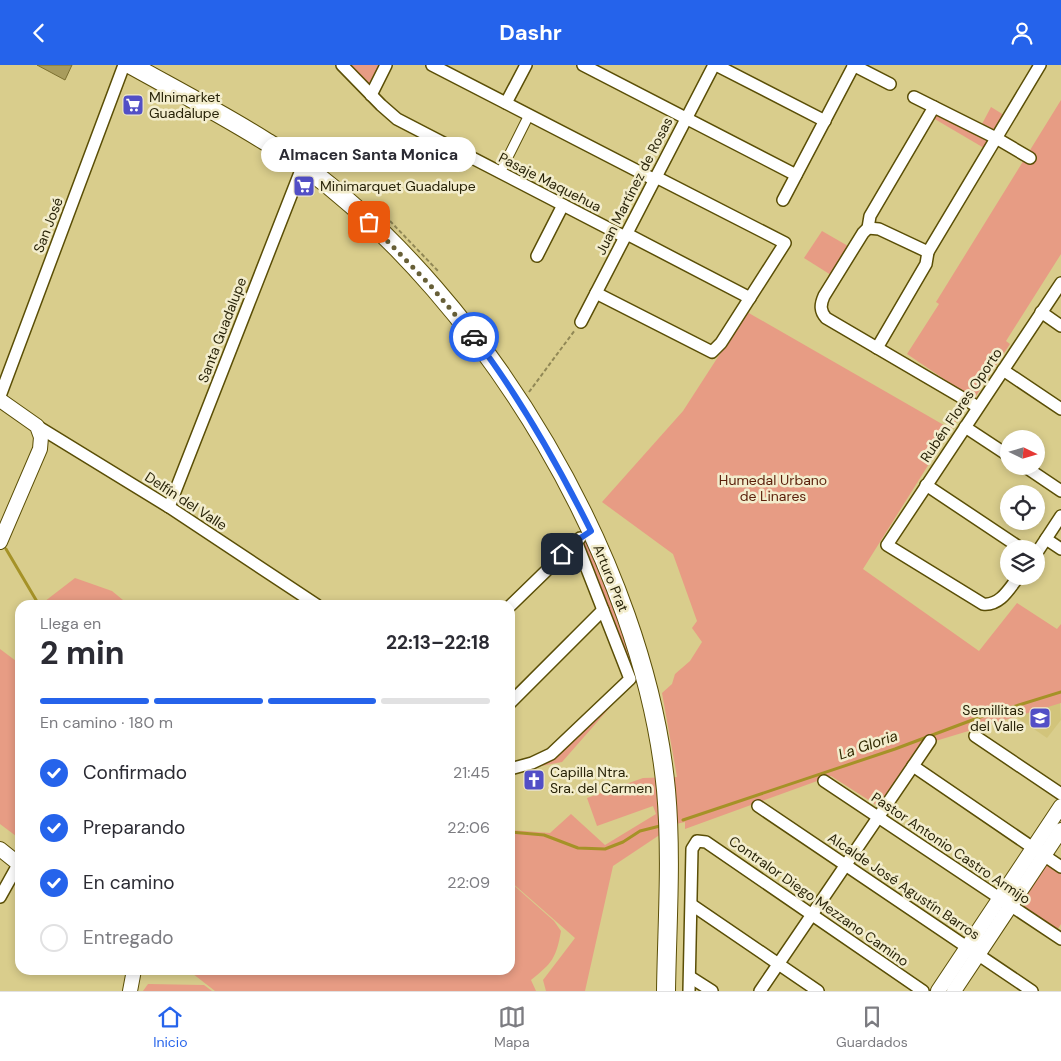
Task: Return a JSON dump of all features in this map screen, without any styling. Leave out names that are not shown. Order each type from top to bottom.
[{"type":"main road","name":"Arturo Prat","points":[[131,65],[225,116],[303,165],[350,204],[388,240],[430,285],[470,333],[502,377],[563,476],[613,579],[632,634],[653,712],[663,771],[668,831],[666,991]]},
{"type":"street","name":"San José","points":[[0,396],[124,65]]},
{"type":"street","name":"Pasaje Maquehua","points":[[342,65],[397,119],[563,205],[750,298]]},
{"type":"street","points":[[371,95],[386,65]]},
{"type":"street","points":[[432,65],[454,70],[506,103],[785,243],[721,343],[712,352],[596,293]]},
{"type":"street","points":[[506,103],[526,65]]},
{"type":"street","points":[[583,65],[796,175]]},
{"type":"street","points":[[715,65],[824,121]]},
{"type":"street","name":"Juan Martínez de Rosas","points":[[581,322],[715,65]]},
{"type":"street","points":[[783,200],[854,65],[890,84]]},
{"type":"street","points":[[877,348],[926,264],[928,252],[1040,65]]},
{"type":"street","points":[[914,97],[996,138],[1030,158]]},
{"type":"street","points":[[934,107],[870,216],[868,228],[824,296],[821,308],[826,318],[978,407]]},
{"type":"street","points":[[500,173],[529,115]]},
{"type":"street","name":"Santa Guadalupe","points":[[169,507],[303,165]]},
{"type":"street","points":[[537,256],[563,205]]},
{"type":"street","points":[[868,228],[879,229],[928,252]]},
{"type":"street","name":"Rubén Flores Oporto","points":[[1011,585],[998,601],[988,605],[978,603],[886,545],[1061,283]]},
{"type":"street","points":[[1041,312],[1061,326]]},
{"type":"street","points":[[1003,370],[1061,409]]},
{"type":"street","points":[[0,400],[37,425],[41,437],[40,449],[0,542]]},
{"type":"street","name":"Delfín del Valle","points":[[37,425],[169,507],[309,600]]},
{"type":"street","points":[[965,427],[1000,450]]},
{"type":"street","points":[[1037,475],[1061,491]]},
{"type":"street","points":[[926,485],[1008,540]]},
{"type":"street","points":[[1061,516],[1046,539],[1061,549]]},
{"type":"street","points":[[515,601],[576,541],[591,531]]},
{"type":"street","name":"Arturo Prat","points":[[515,768],[532,763],[552,754],[630,679],[576,541]]},
{"type":"street","points":[[515,698],[603,610]]},
{"type":"street","points":[[975,736],[1061,794]]},
{"type":"street","points":[[760,991],[930,741]]},
{"type":"street","points":[[913,766],[1061,867]]},
{"type":"street","name":"Pastor Antonio Castro Armijo","points":[[824,781],[1061,939]]},
{"type":"street","name":"Alcalde José Agustín Barros","points":[[758,805],[1032,991]]},
{"type":"street","points":[[938,991],[972,951],[1039,852],[1061,806]]},
{"type":"street","points":[[1039,852],[1061,830]]},
{"type":"street","name":"Contralor Diego Mezzano Camino","points":[[692,905],[692,849],[696,841],[706,842],[923,991]]},
{"type":"street","points":[[0,849],[15,861]]},
{"type":"street","points":[[0,897],[15,871]]},
{"type":"street","points":[[692,905],[818,991]]},
{"type":"street","points":[[689,991],[692,905]]},
{"type":"street","points":[[954,991],[972,951]]},
{"type":"street","points":[[130,991],[133,975]]},
{"type":"street","points":[[690,977],[712,991]]},
{"type":"path","points":[[388,219],[443,277]]},
{"type":"path","points":[[526,396],[581,322]]},
{"type":"shaded area","name":"Semillitas del Valle","points":[[1060,702],[1061,720],[1047,738],[1015,716]]},
{"type":"green space","points":[[348,65],[379,65],[368,87]]},
{"type":"green space","name":"Humedal Urbano de Linares","points":[[1061,100],[1061,254],[1006,341],[1010,344],[974,399],[971,397],[863,569],[979,651],[1017,603],[1057,629],[1061,624],[1061,703],[919,746],[878,806],[831,776],[685,829],[685,822],[676,824],[613,866],[585,991],[546,991],[543,980],[575,938],[515,885],[515,830],[550,833],[571,814],[605,845],[656,814],[653,806],[597,826],[587,798],[643,778],[677,777],[662,693],[672,684],[675,674],[690,661],[702,642],[692,628],[697,621],[673,554],[602,502],[683,411],[747,312],[949,428],[969,396],[907,354],[939,304],[936,302]]},
{"type":"green space","points":[[991,107],[1004,115],[994,131],[982,124]]},
{"type":"green space","points":[[936,112],[990,139],[984,148],[933,118]]},
{"type":"green space","points":[[822,231],[848,246],[831,275],[804,258]]},
{"type":"green space","points":[[586,540],[619,614],[636,672],[632,673],[581,543]]},
{"type":"green space","points":[[75,578],[112,591],[123,600],[46,600]]},
{"type":"green space","points":[[0,649],[15,660],[15,835],[0,824]]},
{"type":"green space","points":[[627,688],[562,762],[515,771],[533,765]]},
{"type":"green space","points":[[1047,864],[1061,872],[1061,924],[1058,929],[1019,906]]},
{"type":"green space","points":[[515,886],[554,921],[561,931],[552,960],[531,980],[536,991],[215,991],[194,975],[515,975]]},
{"type":"green space","points":[[148,984],[204,985],[212,991],[143,991]]},
{"type":"building","points":[[37,65],[72,65],[65,80]]},
{"type":"waterway","points":[[6,549],[36,600]]},
{"type":"waterway","name":"La Gloria","points":[[683,820],[895,749],[983,716],[1061,692]]},
{"type":"waterway","points":[[515,832],[544,835],[578,848],[605,849],[623,842],[640,831],[660,826]]},
{"type":"way so far","points":[[369,222],[407,259],[474,337]]},
{"type":"place","name":"MInimarket Guadalupe","points":[[133,105]]},
{"type":"place","name":"Minimarquet Guadalupe","points":[[304,186]]},
{"type":"place","name":"Almacen Santa Monica","points":[[369,222]]},
{"type":"place","name":"Semillitas del Valle","points":[[1040,718]]},
{"type":"place","name":"Capilla Ntra. Sra. del Carmen","points":[[534,780]]},
{"type":"route","points":[[474,337],[537,431],[591,531],[562,554]]}]
